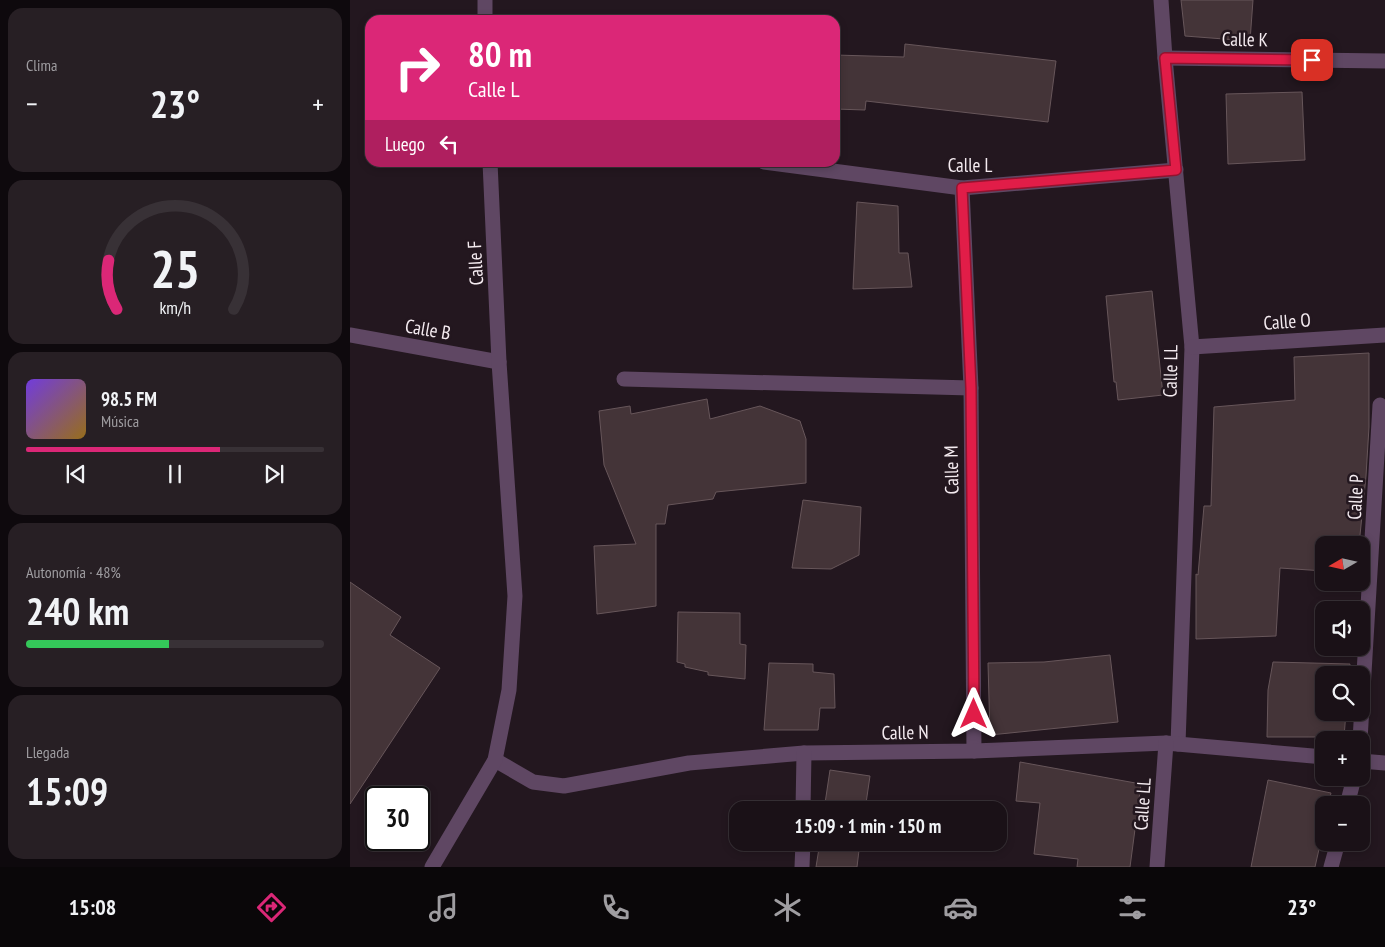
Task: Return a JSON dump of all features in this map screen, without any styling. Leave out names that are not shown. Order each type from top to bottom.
[{"type":"street","points":[[485,0],[485,15]]},
{"type":"street","name":"Calle LL","points":[[1157,867],[1172,744],[1192,347],[1161,0]]},
{"type":"street","name":"Calle K","points":[[1165,58],[1385,61]]},
{"type":"street","name":"Calle F","points":[[432,867],[495,760],[509,690],[515,596],[499,362],[490,167]]},
{"type":"street","name":"Calle L","points":[[802,167],[962,188],[1176,170]]},
{"type":"street","name":"Calle M","points":[[962,188],[971,388],[974,751]]},
{"type":"street","name":"Calle B","points":[[350,335],[499,362]]},
{"type":"street","name":"Calle O","points":[[1192,347],[1385,336]]},
{"type":"street","points":[[624,379],[971,388]]},
{"type":"street","name":"Calle P","points":[[1361,731],[1380,484],[1380,405]]},
{"type":"street","name":"Calle N","points":[[495,760],[533,782],[564,786],[689,763],[804,753],[974,751],[1172,744],[1315,756]]},
{"type":"street","points":[[803,801],[804,753]]},
{"type":"street","points":[[1370,762],[1385,763]]},
{"type":"street","points":[[802,851],[802,867]]},
{"type":"street","points":[[1332,867],[1336,851]]},
{"type":"building","points":[[1181,0],[1253,0],[1250,41],[1185,36]]},
{"type":"building","points":[[905,44],[1056,61],[1048,122],[866,101],[865,110],[840,109],[840,55],[904,57]]},
{"type":"building","points":[[1302,92],[1305,160],[1228,164],[1226,94]]},
{"type":"building","points":[[857,202],[898,206],[899,253],[908,253],[912,287],[853,289]]},
{"type":"building","points":[[1152,291],[1163,395],[1118,400],[1116,382],[1114,382],[1106,296]]},
{"type":"building","points":[[1369,353],[1369,427],[1360,536],[1315,536],[1315,570],[1280,568],[1276,636],[1196,639],[1196,574],[1198,575],[1204,506],[1211,506],[1214,407],[1295,400],[1294,357]]},
{"type":"building","points":[[707,399],[710,419],[760,406],[800,421],[806,439],[806,483],[716,492],[713,499],[668,505],[665,524],[656,524],[656,606],[597,614],[594,546],[636,544],[604,465],[599,411],[630,406],[631,414]]},
{"type":"building","points":[[803,500],[861,507],[859,555],[831,569],[792,568]]},
{"type":"building","points":[[350,582],[401,617],[390,635],[440,668],[350,804]]},
{"type":"building","points":[[678,612],[740,613],[740,644],[746,645],[745,679],[708,675],[708,672],[685,667],[685,664],[677,662]]},
{"type":"building","points":[[1110,655],[1118,722],[990,735],[988,663],[1044,662]]},
{"type":"building","points":[[1273,662],[1350,664],[1350,666],[1315,666],[1315,721],[1345,721],[1344,731],[1315,731],[1315,737],[1267,737],[1268,690]]},
{"type":"building","points":[[769,663],[813,664],[813,672],[834,674],[835,708],[820,708],[818,730],[764,730]]},
{"type":"building","points":[[1020,762],[1141,784],[1130,867],[1077,867],[1078,859],[1034,854],[1040,803],[1016,801]]},
{"type":"building","points":[[830,770],[870,776],[866,801],[825,801]]},
{"type":"building","points":[[1268,780],[1331,793],[1330,796],[1315,796],[1315,851],[1319,851],[1315,867],[1251,867]]},
{"type":"building","points":[[819,851],[859,851],[857,867],[816,867]]},
{"type":"route","points":[[974,714],[971,388],[962,188],[1176,170],[1165,58],[1312,60]]}]
